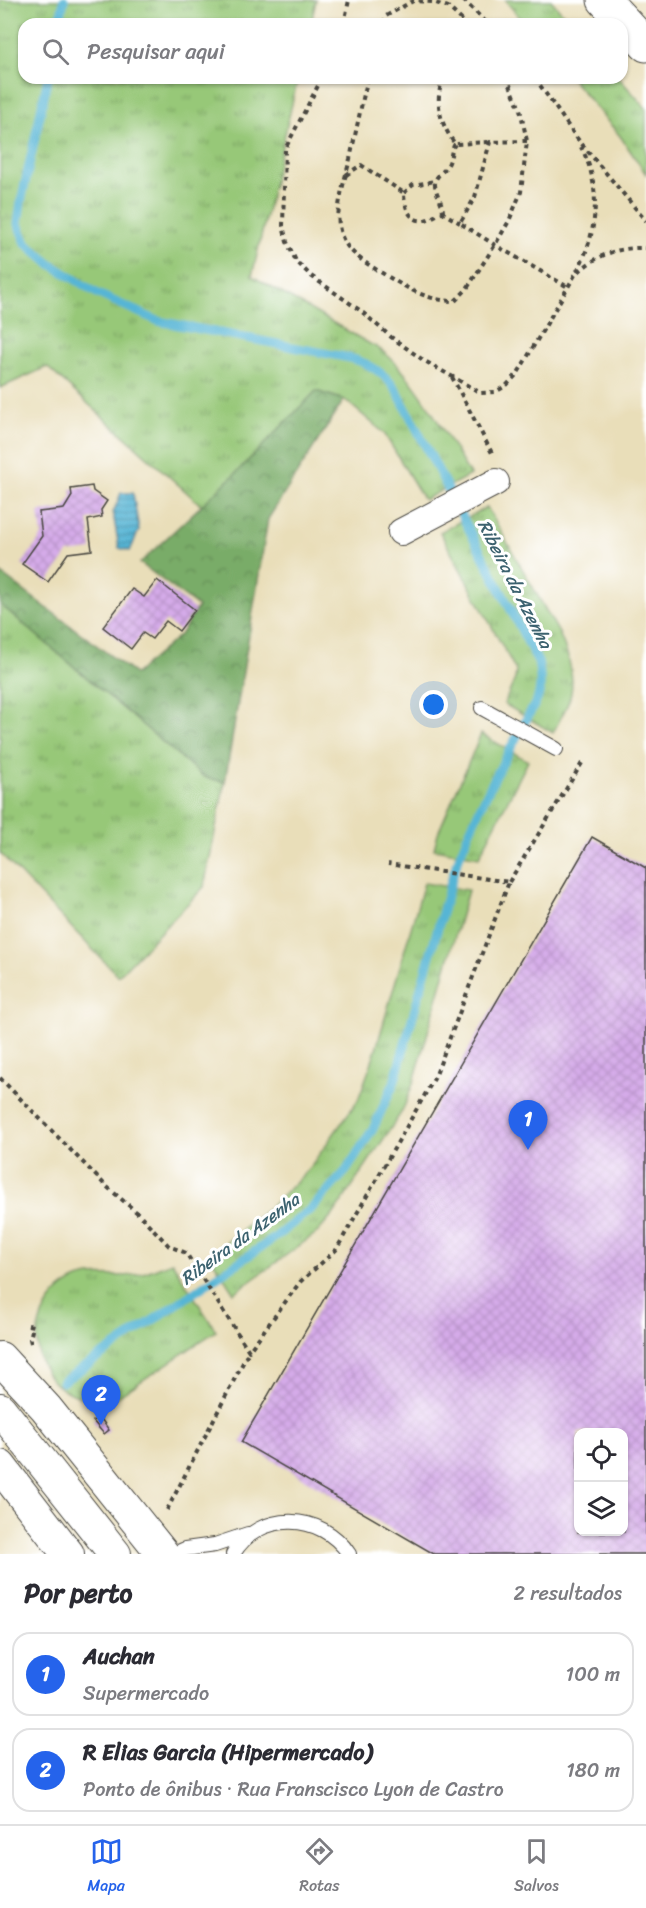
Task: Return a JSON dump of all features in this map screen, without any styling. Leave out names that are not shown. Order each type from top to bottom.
[{"type":"highway","points":[[604,0],[621,18]]},
{"type":"highway","points":[[628,26],[646,45]]},
{"type":"street","points":[[410,527],[496,482]]},
{"type":"street","points":[[0,1358],[46,1408],[161,1552]]},
{"type":"street","points":[[0,1409],[115,1554]]},
{"type":"street","points":[[0,1466],[68,1554]]},
{"type":"lane","points":[[482,708],[556,748]]},
{"type":"lane","points":[[233,1554],[244,1539],[253,1532],[262,1527],[285,1521],[308,1523],[329,1533],[349,1554]]},
{"type":"lane","points":[[161,1552],[174,1554],[185,1549],[215,1545],[253,1532]]},
{"type":"path","points":[[345,18],[349,0]]},
{"type":"path","points":[[463,0],[482,18]]},
{"type":"path","points":[[385,18],[413,1],[433,3],[448,8],[459,18]]},
{"type":"path","points":[[319,84],[285,148],[283,226],[287,242],[296,261],[311,276],[361,310],[391,337],[423,360],[481,393],[495,392],[506,386],[518,373],[585,256],[595,216],[595,196],[589,165],[576,137]]},
{"type":"path","points":[[367,84],[342,190],[339,220],[343,239],[351,251],[366,263],[406,287],[441,302],[455,301],[466,290],[510,220],[521,192],[527,141],[520,109],[510,84]]},
{"type":"path","points":[[441,84],[438,102],[440,115],[455,144]]},
{"type":"path","points":[[539,84],[576,137],[646,221]]},
{"type":"path","points":[[443,213],[443,205],[435,188],[435,181],[446,168],[451,149],[455,144],[527,141]]},
{"type":"path","points":[[460,223],[475,197],[490,142]]},
{"type":"path","points":[[346,175],[361,165],[404,193],[409,215],[417,220],[425,220],[443,213]]},
{"type":"path","points":[[404,193],[413,185],[435,181]]},
{"type":"path","points":[[443,213],[568,286]]},
{"type":"path","points":[[575,275],[596,258],[607,253],[646,248]]},
{"type":"path","points":[[452,376],[493,457]]},
{"type":"path","points":[[166,1512],[249,1351],[300,1282],[336,1250],[435,1077],[509,882],[582,763]]},
{"type":"path","points":[[388,864],[509,882]]},
{"type":"path","points":[[0,1078],[106,1186],[140,1215],[169,1246],[186,1253],[249,1351]]},
{"type":"green space","points":[[0,0],[316,0],[312,18],[18,18],[18,84],[297,84],[252,276],[384,352],[426,402],[470,475],[424,500],[384,433],[345,400],[316,391],[202,506],[47,367],[0,388]]},
{"type":"green space","points":[[505,0],[551,0],[567,18],[520,18]]},
{"type":"green space","points":[[576,84],[624,84],[646,108],[646,174],[620,136]]},
{"type":"green space","points":[[316,391],[344,400],[268,519],[225,782],[204,777],[0,604],[0,573],[135,674],[180,635],[198,607],[140,563],[235,474]]},
{"type":"green space","points":[[487,507],[559,633],[568,658],[571,695],[553,733],[504,704],[516,671],[440,532]]},
{"type":"green space","points":[[0,604],[204,777],[225,782],[204,887],[118,976],[0,853]]},
{"type":"green space","points":[[481,734],[528,761],[479,857],[434,849],[438,833]]},
{"type":"green space","points":[[424,883],[468,890],[415,1078],[403,1110],[333,1215],[318,1232],[234,1293],[210,1256],[268,1209],[308,1170],[358,1100],[374,1056]]},
{"type":"green space","points":[[172,1262],[216,1331],[98,1410],[89,1401],[63,1390],[54,1383],[42,1365],[37,1336],[40,1322],[54,1296],[65,1286],[84,1277],[138,1274]]},
{"type":"water","points":[[121,493],[133,493],[139,530],[130,551],[119,548],[113,513]]},
{"type":"building","points":[[92,486],[93,491],[107,501],[101,510],[102,517],[88,520],[92,550],[68,553],[48,582],[22,564],[42,536],[39,512],[64,509],[72,496],[71,489]]},
{"type":"building","points":[[157,580],[195,610],[179,631],[166,621],[152,639],[143,633],[131,649],[103,627],[132,589],[144,597]]},
{"type":"building","points":[[592,837],[646,868],[646,1554],[434,1554],[241,1442]]},
{"type":"building","points":[[99,1416],[109,1430],[104,1434],[93,1421]]},
{"type":"waterway","name":"Ribeira da Azenha","points":[[60,18],[64,0]]},
{"type":"waterway","name":"Ribeira da Azenha","points":[[47,84],[18,224],[26,243],[49,263],[98,294],[158,321],[350,358],[372,367],[384,376],[399,395],[538,662],[540,672],[540,690],[537,700],[481,805],[454,871],[394,1083],[373,1129],[346,1171],[312,1208],[273,1239],[62,1382]]},
{"type":"place","name":"Auchan","points":[[528,1150]]},
{"type":"place","name":"R Elias Garcia (Hipermercado)","points":[[101,1425]]}]
